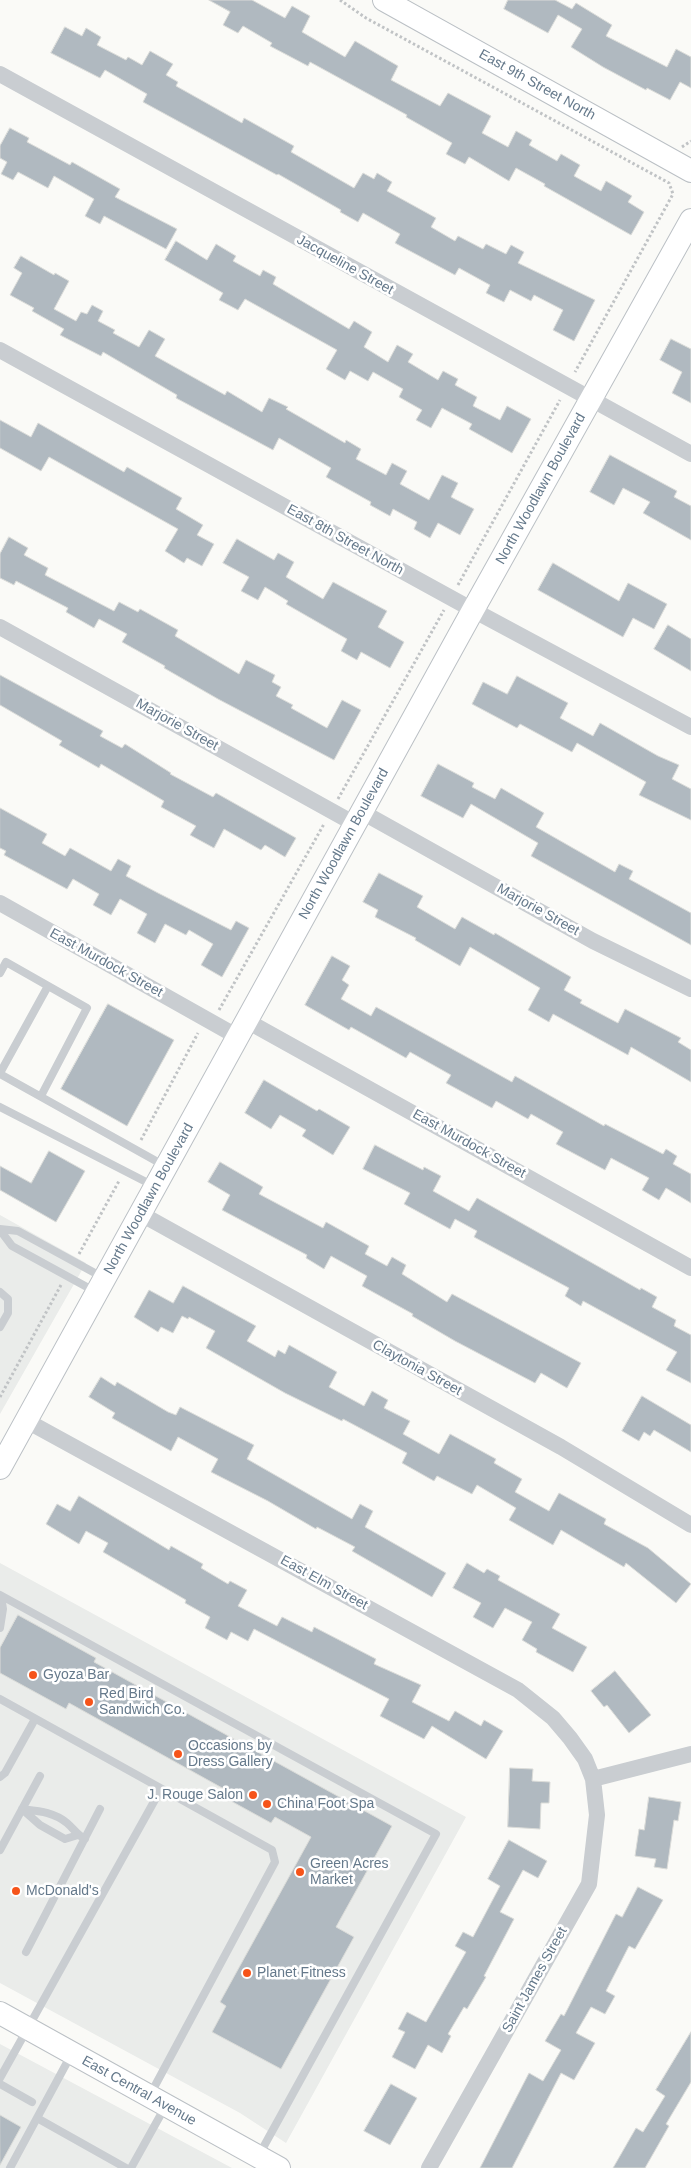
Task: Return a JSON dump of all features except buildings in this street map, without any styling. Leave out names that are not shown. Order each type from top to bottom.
[{"type":"main road","name":"East 9th Street North","points":[[384,0],[691,170]]},
{"type":"main road","name":"North Woodlawn Boulevard","points":[[0,1468],[473,610],[691,220]]},
{"type":"main road","name":"East Central Avenue","points":[[0,2013],[268,2164]]},
{"type":"street","name":"Jacqueline Street","points":[[0,74],[691,454]]},
{"type":"street","name":"East 8th Street North","points":[[0,350],[451,598],[691,727]]},
{"type":"street","name":"Marjorie Street","points":[[0,627],[332,811],[358,818],[593,942],[691,989]]},
{"type":"street","name":"East Murdock Street","points":[[0,904],[210,1020],[243,1029],[691,1268]]},
{"type":"street","name":"Claytonia Street","points":[[141,1214],[561,1447],[691,1525]]},
{"type":"street","name":"East Elm Street","points":[[25,1420],[518,1690],[553,1718],[570,1738],[585,1759],[593,1779]]},
{"type":"street","points":[[593,1779],[691,1754]]},
{"type":"street","name":"Saint James Street","points":[[429,2168],[589,1884],[597,1815],[593,1779]]},
{"type":"lane","points":[[0,973],[6,962],[87,1008],[41,1096]]},
{"type":"lane","points":[[48,986],[0,1073],[167,1167]]},
{"type":"lane","points":[[0,1107],[156,1187]]},
{"type":"lane","points":[[0,1229],[18,1231],[74,1262],[101,1286]]},
{"type":"lane","points":[[0,1229],[12,1246],[66,1276],[101,1286]]},
{"type":"lane","points":[[0,1292],[8,1299],[8,1313],[0,1327]]},
{"type":"lane","points":[[0,1596],[3,1609],[0,1628]]},
{"type":"lane","points":[[0,1596],[436,1834],[268,2164]]},
{"type":"lane","points":[[0,1699],[272,1850],[275,1862],[157,2100],[131,2168]]},
{"type":"lane","points":[[0,1776],[5,1773],[35,1719]]},
{"type":"lane","points":[[0,1850],[40,1776]]},
{"type":"lane","points":[[0,2078],[161,1789]]},
{"type":"lane","points":[[22,1809],[51,1813],[67,1823],[82,1837]]},
{"type":"lane","points":[[22,1809],[40,1825],[64,1838],[82,1837]]},
{"type":"lane","points":[[26,1952],[82,1837],[100,1809]]},
{"type":"lane","points":[[10,2168],[72,2053]]},
{"type":"lane","points":[[0,2084],[32,2102]]},
{"type":"lane","points":[[37,2118],[126,2168]]},
{"type":"path","points":[[136,1150],[197,1033],[221,1008],[332,811],[673,194],[669,183],[366,18],[340,0]]},
{"type":"path","points":[[74,1262],[124,1171]]},
{"type":"path","points":[[0,1397],[66,1276]]},
{"type":"shaded area","points":[[0,1215],[86,1263],[0,1414]]},
{"type":"shaded area","points":[[0,1563],[466,1817],[286,2143],[240,2113],[0,1983]]},
{"type":"shaded area","points":[[0,2044],[232,2168],[0,2168]]},
{"type":"place","name":"Gyoza Bar","points":[[33,1675]]},
{"type":"place","name":"Red Bird Sandwich Co.","points":[[89,1702]]},
{"type":"place","name":"Occasions by Dress Gallery","points":[[178,1754]]},
{"type":"place","name":"J. Rouge Salon","points":[[253,1795]]},
{"type":"place","name":"China Foot Spa","points":[[267,1804]]},
{"type":"place","name":"Green Acres Market","points":[[300,1872]]},
{"type":"place","name":"McDonald's","points":[[16,1891]]},
{"type":"place","name":"Planet Fitness","points":[[247,1973]]}]
